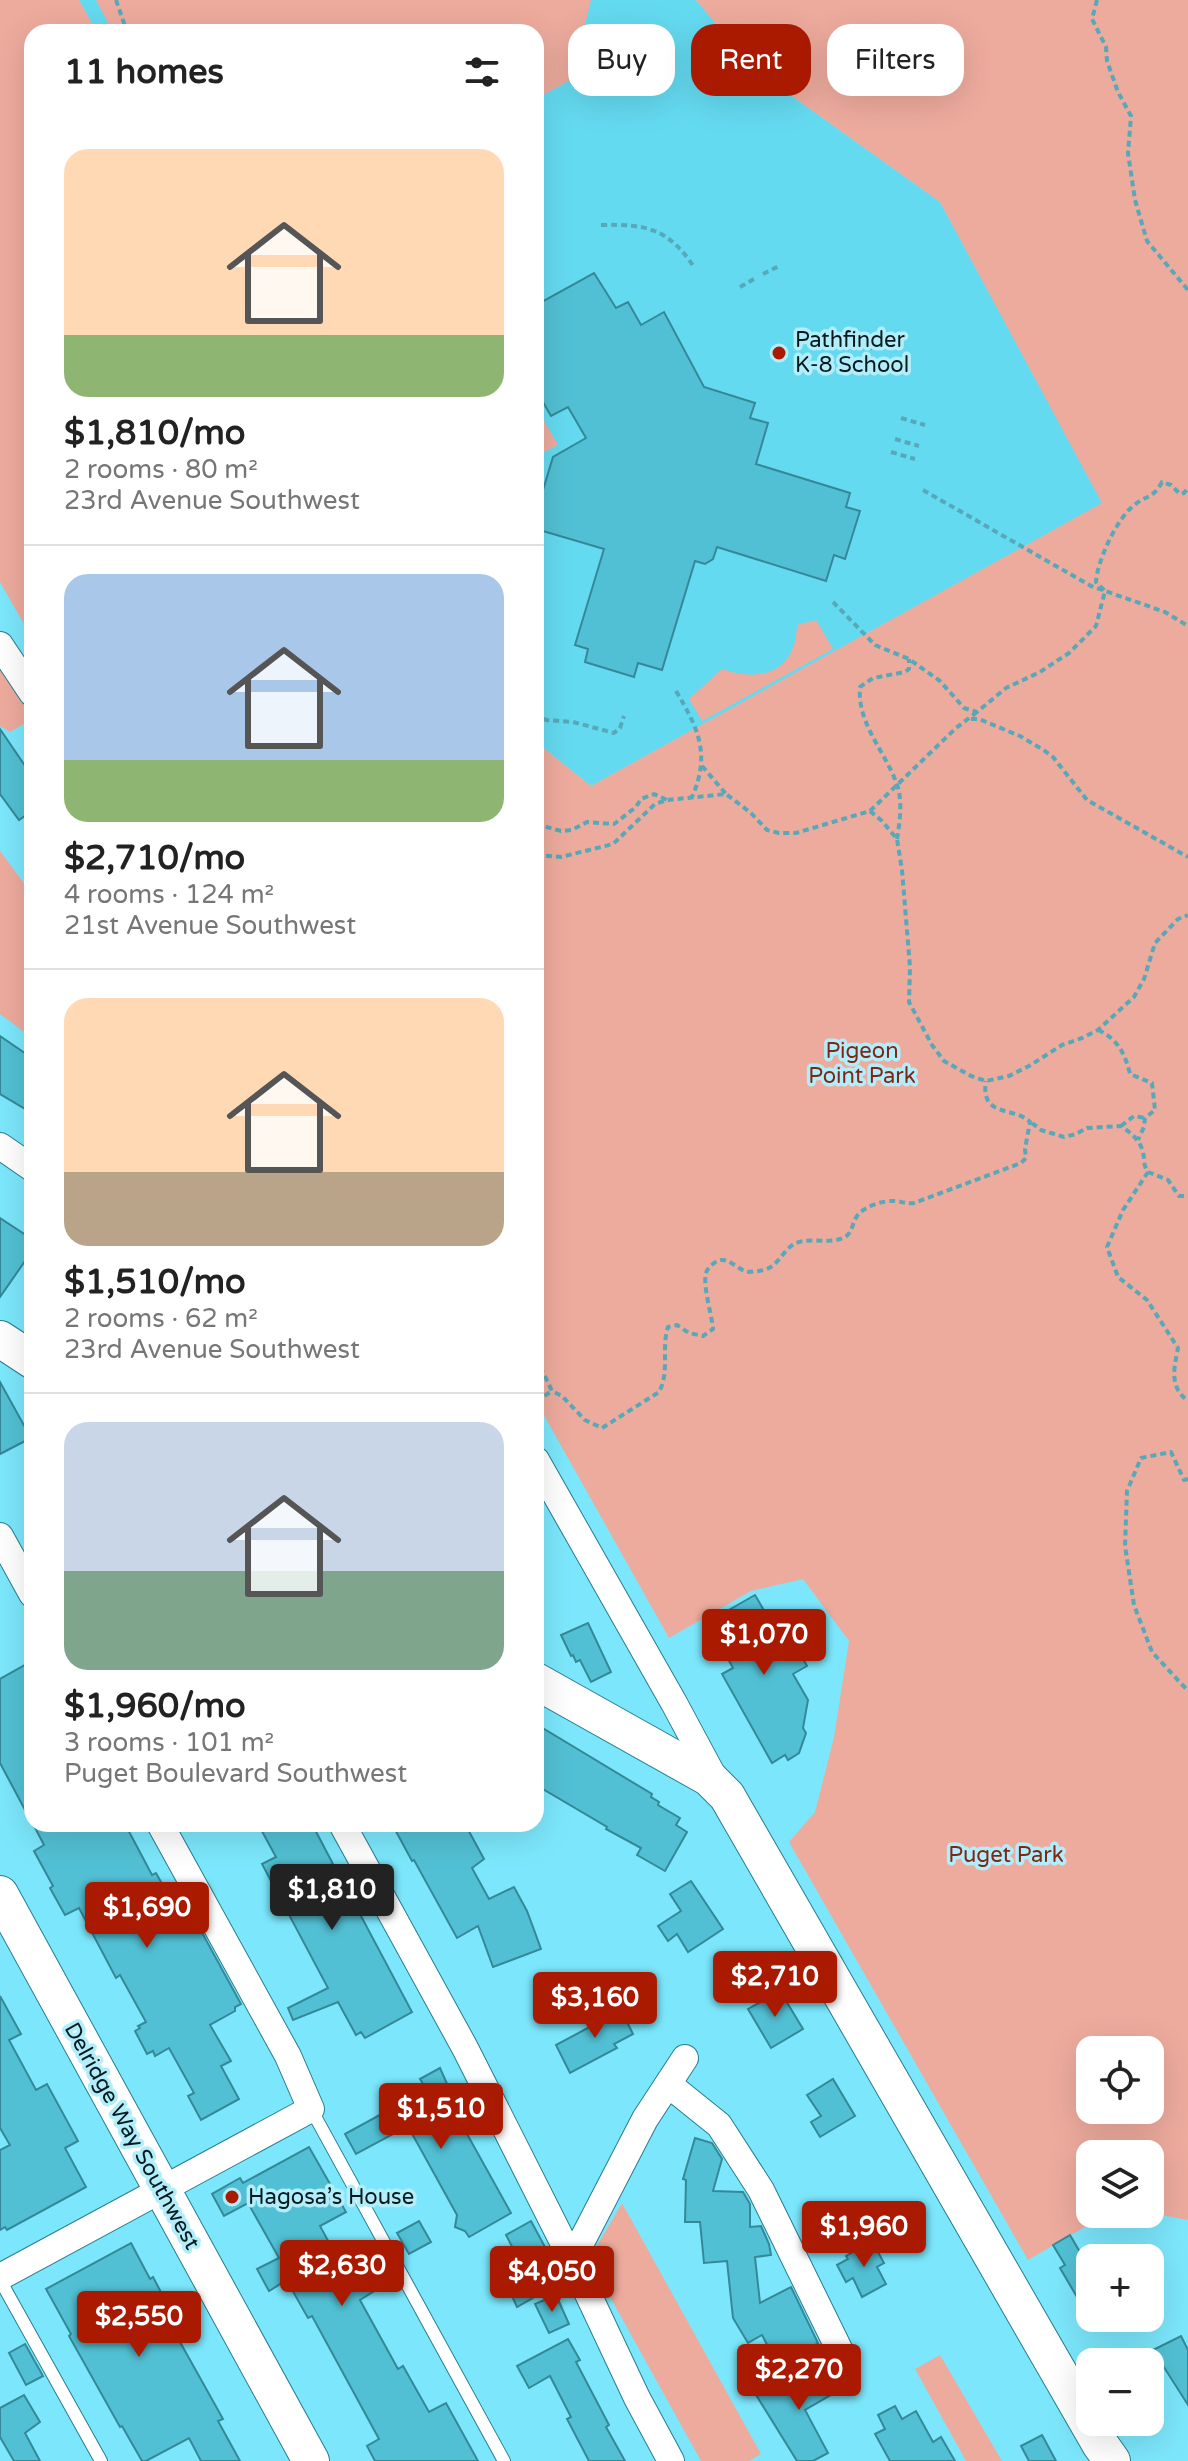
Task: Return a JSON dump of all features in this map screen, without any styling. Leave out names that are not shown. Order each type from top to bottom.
[{"type":"street","points":[[0,645],[24,681]]},
{"type":"street","points":[[0,1146],[24,1162]]},
{"type":"street","points":[[0,1339],[24,1355]]},
{"type":"street","points":[[544,1474],[720,1788],[1112,2461]]},
{"type":"street","points":[[0,1536],[24,1580]]},
{"type":"street","points":[[544,1686],[709,1778],[720,1788]]},
{"type":"street","points":[[660,1751],[672,1728],[674,1703]]},
{"type":"street","points":[[0,2278],[311,2109],[288,2056],[164,1832]]},
{"type":"street","points":[[346,1832],[465,2048],[671,2461]]},
{"type":"street","name":"Delridge Way Southwest","points":[[0,1894],[311,2461]]},
{"type":"street","points":[[572,2260],[645,2119],[685,2058]]},
{"type":"street","points":[[668,2084],[719,2125],[761,2190],[839,2349],[795,2376]]},
{"type":"lane","points":[[311,2109],[504,2461]]},
{"type":"lane","points":[[0,2278],[101,2461]]},
{"type":"path","points":[[116,0],[124,24]]},
{"type":"path","points":[[1097,0],[1092,19],[1106,47],[1107,61],[1118,92],[1131,116],[1128,153],[1140,221],[1147,241],[1188,290]]},
{"type":"path","points":[[601,225],[630,224],[661,232],[674,241],[694,267]]},
{"type":"path","points":[[763,274],[779,266]]},
{"type":"path","points":[[740,287],[754,279]]},
{"type":"path","points":[[863,357],[874,344]]},
{"type":"path","points":[[901,418],[925,425]]},
{"type":"path","points":[[895,439],[919,446]]},
{"type":"path","points":[[891,452],[915,459]]},
{"type":"path","points":[[1105,591],[1096,582],[1096,576],[1121,520],[1131,507],[1156,494],[1162,482],[1171,485],[1180,494],[1188,488]]},
{"type":"path","points":[[923,490],[1080,580],[1187,623]]},
{"type":"path","points":[[702,766],[726,794],[767,830],[796,833],[870,811],[956,728],[1006,688],[1040,672],[1069,653],[1096,626],[1105,591]]},
{"type":"path","points":[[833,602],[875,645],[909,659],[940,681],[964,708],[968,720]]},
{"type":"path","points":[[909,659],[909,669],[905,672],[868,680],[859,692],[871,735],[897,784],[900,823],[897,839],[910,967],[909,1002],[944,1061],[986,1081],[1009,1076],[1062,1045],[1098,1030],[1134,997],[1144,979],[1155,943],[1178,919],[1188,915]]},
{"type":"path","points":[[676,691],[695,724],[702,750],[699,782],[692,797]]},
{"type":"path","points":[[964,708],[977,712]]},
{"type":"path","points":[[544,718],[614,733],[620,728],[624,716]]},
{"type":"path","points":[[968,720],[979,719],[1020,736],[1045,751],[1087,800],[1188,857]]},
{"type":"path","points":[[544,826],[561,831],[572,830],[587,822],[614,824],[636,807],[641,799],[654,794],[667,800]]},
{"type":"path","points":[[544,856],[561,857],[613,844],[655,804],[726,794]]},
{"type":"path","points":[[870,811],[897,839]]},
{"type":"path","points":[[1098,1030],[1121,1048],[1126,1055],[1130,1074],[1152,1083],[1154,1088],[1155,1110],[1145,1118],[1138,1140]]},
{"type":"path","points":[[986,1081],[991,1105],[1003,1112],[1025,1117],[1041,1130],[1064,1137],[1087,1128],[1121,1126],[1134,1116],[1145,1118]]},
{"type":"path","points":[[544,1374],[552,1391],[562,1396],[585,1420],[602,1428],[659,1392],[664,1382],[668,1327],[677,1325],[689,1333],[703,1336],[713,1329],[711,1306],[704,1284],[709,1269],[722,1260],[730,1261],[744,1271],[762,1271],[771,1267],[798,1242],[845,1237],[856,1217],[866,1209],[894,1201],[914,1203],[1021,1163],[1026,1158],[1030,1122]]},
{"type":"path","points":[[1121,1126],[1138,1140],[1143,1165],[1148,1172],[1168,1180],[1179,1196],[1188,1196]]},
{"type":"path","points":[[1148,1172],[1123,1210],[1107,1247],[1118,1277],[1147,1300],[1178,1348],[1172,1375],[1181,1396],[1188,1401]]},
{"type":"path","points":[[544,1396],[552,1391]]},
{"type":"path","points":[[1188,1479],[1184,1480],[1171,1452],[1141,1458],[1127,1491],[1125,1546],[1134,1605],[1152,1652],[1188,1691]]},
{"type":"shaded area","name":"Pathfinder K-8 School","points":[[79,0],[696,0],[716,24],[691,24],[691,96],[792,96],[940,202],[1103,503],[591,786],[544,748],[544,24],[92,24]]},
{"type":"green space","points":[[0,0],[79,0],[92,24],[24,24],[24,624],[0,582]]},
{"type":"green space","points":[[96,0],[591,0],[585,24],[568,24],[568,81],[544,95],[544,24],[109,24]]},
{"type":"green space","name":"Pigeon Point Park","points":[[696,0],[1188,0],[1188,2220],[1164,2216],[1164,2140],[1076,2140],[1076,2228],[1083,2228],[1028,2260],[789,1842],[815,1812],[834,1737],[849,1641],[803,1579],[751,1591],[669,1638],[544,1415],[544,748],[591,786],[1102,503],[940,202],[792,96],[811,96],[811,24],[716,24]]},
{"type":"green space","points":[[544,421],[558,445],[544,452]]},
{"type":"green space","points":[[816,620],[833,649],[702,721],[689,699],[722,669],[750,675],[774,670],[790,654],[797,625]]},
{"type":"green space","points":[[0,668],[24,704],[24,724],[10,732],[0,726]]},
{"type":"green space","points":[[0,851],[24,883],[24,1032],[0,1014]]},
{"type":"green space","points":[[622,2203],[761,2454],[749,2461],[701,2461],[589,2259]]},
{"type":"green space","points":[[940,2355],[1002,2461],[966,2461],[915,2369]]},
{"type":"building","points":[[594,273],[616,308],[628,302],[641,325],[664,312],[704,387],[755,403],[750,418],[768,423],[756,464],[850,493],[846,507],[860,511],[845,559],[834,555],[826,581],[717,547],[713,559],[705,564],[695,561],[662,670],[638,663],[634,677],[585,662],[588,649],[575,645],[604,549],[544,531],[544,487],[553,457],[586,438],[568,407],[551,416],[544,404],[544,301]]},
{"type":"building","points":[[0,729],[24,764],[24,817],[19,820],[0,794]]},
{"type":"building","points":[[0,1036],[24,1052],[24,1108],[0,1094]]},
{"type":"building","points":[[0,1218],[24,1234],[24,1262],[0,1297]]},
{"type":"building","points":[[0,1382],[24,1425],[24,1442],[0,1454]]},
{"type":"building","points":[[755,1595],[781,1640],[789,1635],[807,1666],[793,1674],[808,1700],[803,1728],[806,1733],[799,1753],[788,1760],[785,1755],[772,1763],[722,1674],[733,1668],[708,1622]]},
{"type":"building","points":[[588,1623],[611,1672],[591,1682],[580,1660],[576,1662],[571,1656],[561,1635]]},
{"type":"building","points":[[24,1666],[24,1808],[0,1763],[0,1679]]},
{"type":"building","points":[[544,1729],[652,1794],[658,1805],[680,1818],[676,1825],[687,1832],[665,1871],[637,1855],[641,1848],[544,1790]]},
{"type":"building","points":[[37,1832],[129,1832],[152,1875],[156,1873],[184,1923],[194,1918],[241,2004],[235,2007],[235,2011],[210,2025],[231,2061],[221,2066],[239,2099],[201,2120],[188,2096],[194,2093],[169,2048],[155,2056],[153,2051],[147,2054],[135,2031],[146,2022],[120,1975],[116,1978],[79,1908],[65,1915],[50,1888],[53,1886],[34,1851],[44,1845]]},
{"type":"building","points":[[262,1832],[316,1832],[333,1864],[330,1865],[412,2012],[365,2038],[361,2032],[356,2035],[338,2002],[293,2020],[288,2008],[328,1988],[262,1864],[276,1857]]},
{"type":"building","points":[[396,1832],[469,1832],[484,1859],[472,1868],[489,1899],[514,1887],[541,1949],[493,1967],[478,1926],[457,1938]]},
{"type":"building","points":[[691,1881],[723,1929],[688,1952],[677,1934],[668,1941],[658,1926],[681,1911],[670,1894]]},
{"type":"building","points":[[780,1991],[803,2029],[771,2048],[748,2009]]},
{"type":"building","points":[[0,1996],[21,2034],[9,2040],[36,2090],[47,2084],[78,2141],[65,2148],[86,2187],[7,2230],[5,2227],[0,2230],[0,2150],[10,2145],[0,2128]]},
{"type":"building","points":[[619,2006],[633,2034],[614,2044],[617,2048],[570,2073],[556,2045],[599,2022],[597,2018]]},
{"type":"building","points":[[440,2068],[456,2104],[452,2107],[511,2213],[469,2237],[465,2231],[455,2227],[457,2215],[410,2130],[406,2132],[404,2128],[356,2154],[345,2134],[389,2110],[386,2105],[423,2084],[420,2079]]},
{"type":"building","points":[[833,2079],[855,2116],[820,2137],[811,2122],[821,2116],[807,2095]]},
{"type":"building","points":[[695,2138],[712,2143],[722,2159],[713,2191],[743,2192],[750,2204],[750,2227],[761,2226],[769,2244],[771,2255],[755,2257],[760,2303],[791,2287],[818,2343],[787,2362],[780,2370],[762,2335],[748,2343],[733,2318],[727,2261],[704,2263],[700,2222],[685,2222],[686,2180],[683,2179]]},
{"type":"building","points":[[309,2147],[346,2212],[320,2226],[344,2270],[367,2256],[384,2285],[360,2300],[398,2369],[403,2366],[429,2412],[446,2403],[478,2461],[375,2461],[367,2446],[379,2439],[312,2316],[308,2318],[291,2288],[286,2290],[282,2283],[269,2291],[257,2269],[279,2258],[248,2203],[224,2216],[212,2194],[240,2178],[243,2183]]},
{"type":"building","points":[[419,2221],[431,2242],[409,2254],[397,2233]]},
{"type":"building","points":[[531,2221],[545,2247],[519,2260],[506,2235]]},
{"type":"building","points":[[1070,2235],[1076,2245],[1076,2295],[1060,2268],[1065,2265],[1053,2245]]},
{"type":"building","points":[[872,2241],[884,2263],[877,2267],[886,2284],[862,2297],[853,2278],[846,2282],[837,2265]]},
{"type":"building","points":[[131,2243],[163,2296],[156,2299],[223,2419],[218,2421],[240,2461],[201,2461],[189,2438],[142,2461],[69,2336],[71,2334],[46,2289]]},
{"type":"building","points":[[528,2264],[543,2292],[517,2307],[504,2278]]},
{"type":"building","points":[[556,2295],[569,2324],[549,2333],[535,2304]]},
{"type":"building","points":[[1181,2336],[1188,2350],[1188,2405],[1164,2367],[1164,2348],[1157,2348]]},
{"type":"building","points":[[568,2339],[580,2360],[576,2362],[609,2425],[606,2427],[625,2461],[589,2461],[567,2419],[571,2417],[550,2376],[529,2388],[517,2366]]},
{"type":"building","points":[[25,2344],[43,2376],[26,2385],[9,2353]]},
{"type":"building","points":[[839,2368],[848,2385],[805,2410],[828,2453],[813,2461],[797,2461],[753,2390],[780,2373],[782,2385],[796,2392]]},
{"type":"building","points":[[24,2395],[40,2422],[25,2433],[40,2461],[14,2461],[0,2437],[0,2408]]},
{"type":"building","points":[[895,2406],[902,2419],[916,2411],[933,2442],[941,2437],[955,2461],[890,2461],[875,2434],[885,2429],[878,2415]]},
{"type":"building","points":[[1042,2435],[1056,2461],[1029,2461],[1021,2446]]},
{"type":"place","name":"Pathfinder K-8 School","points":[[779,353]]},
{"type":"place","name":"Hagosa’s House","points":[[232,2197]]},
{"type":"park label","name":"Puget Park","points":[[1006,1855]]}]
